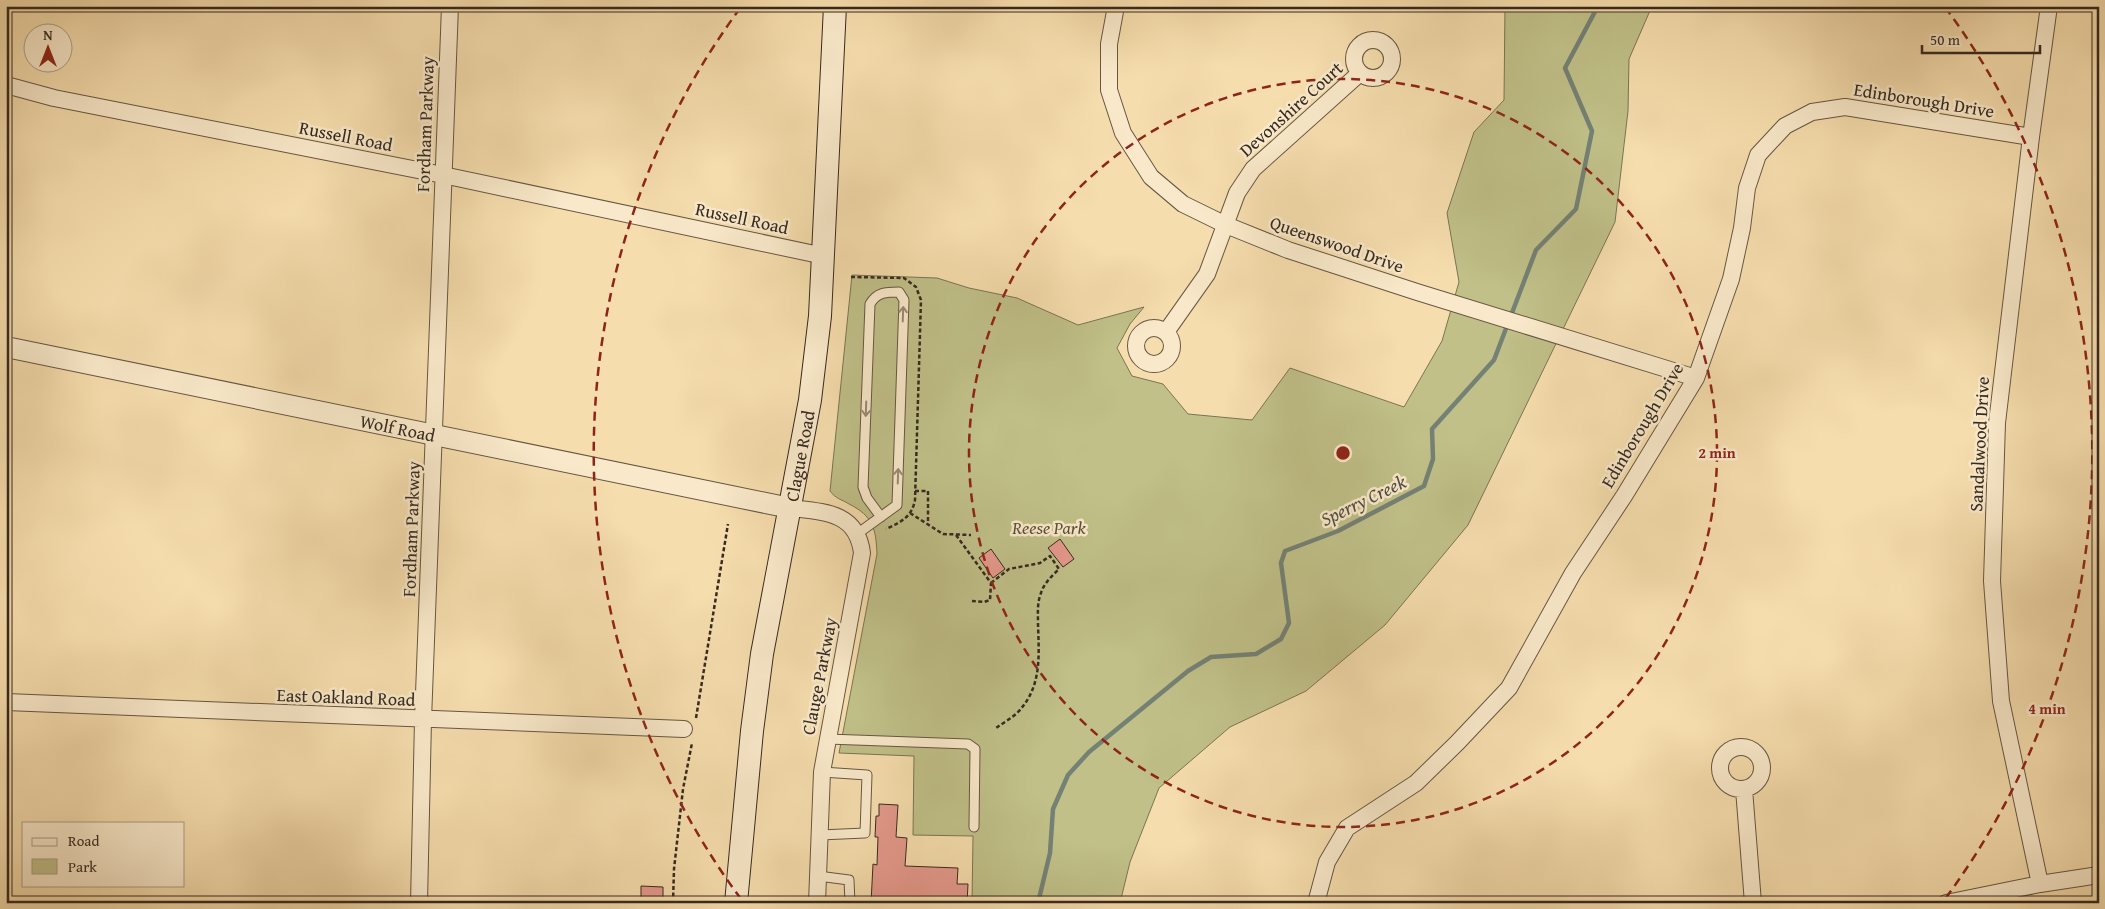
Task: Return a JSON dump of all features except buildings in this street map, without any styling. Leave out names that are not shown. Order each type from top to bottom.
[{"type":"main road","name":"Clague Road","points":[[736,903],[752,731],[762,654],[811,390],[820,316],[835,6]]},
{"type":"street","name":"Fordham Parkway","points":[[419,903],[423,720],[450,6]]},
{"type":"street","name":"Queenswood Drive","points":[[1116,6],[1109,44],[1109,90],[1123,133],[1151,177],[1183,204],[1226,225],[1288,250],[1696,378]]},
{"type":"street","name":"Sandalwood Drive","points":[[2040,884],[2001,701],[1992,581],[1997,423],[2031,137],[2049,6]]},
{"type":"street","name":"Devonshire Court","points":[[1166,332],[1207,274],[1237,193],[1253,169],[1360,73]]},
{"type":"street","name":"Russell Road","points":[[6,85],[54,98],[443,175],[824,256]]},
{"type":"street","name":"Edinborough Drive","points":[[1316,903],[1328,862],[1347,828],[1416,783],[1509,688],[1573,573],[1624,496],[1696,378],[1731,279],[1742,228],[1747,188],[1758,155],[1785,126],[1812,112],[1844,107],[2031,137]]},
{"type":"street","name":"Wolf Road","points":[[6,347],[790,508]]},
{"type":"street","points":[[790,508],[840,516],[857,534]]},
{"type":"street","name":"Clauge Parkway","points":[[817,903],[822,772],[862,553],[861,543],[857,534]]},
{"type":"street","name":"East Oakland Road","points":[[6,702],[423,720],[690,729]]},
{"type":"street","points":[[1744,789],[1753,903]]},
{"type":"street","points":[[1946,903],[2040,884],[2099,875]]},
{"type":"lane","points":[[857,534],[881,517],[896,505],[904,300],[899,292],[884,292],[874,296],[870,304],[863,487],[867,498],[881,517]]},
{"type":"lane","points":[[827,739],[968,744],[974,749],[974,827]]},
{"type":"lane","points":[[820,834],[865,833],[867,784],[867,775],[822,772]]},
{"type":"lane","points":[[818,876],[849,880],[851,890],[850,903]]},
{"type":"path","points":[[915,491],[928,491],[928,524]]},
{"type":"path","points":[[910,513],[944,534],[971,535]]},
{"type":"path","points":[[673,903],[674,869],[690,729],[728,524]]},
{"type":"path","points":[[956,535],[991,583],[990,600],[972,602]]},
{"type":"path","points":[[991,583],[1009,569],[1040,563],[1050,556],[1059,569],[1047,581],[1041,592],[1038,605],[1039,668],[1036,682],[1028,699],[1017,713],[996,728]]},
{"type":"green space","name":"Reese Park","points":[[1505,6],[1652,6],[1629,59],[1628,111],[1615,222],[1468,525],[1385,625],[1306,691],[1230,727],[1159,788],[1130,862],[1120,903],[972,903],[973,836],[913,835],[914,756],[839,753],[877,554],[876,537],[872,524],[863,513],[830,491],[852,275],[937,278],[969,288],[1017,298],[1078,325],[1144,307],[1130,324],[1117,348],[1132,376],[1163,384],[1188,414],[1252,420],[1290,368],[1404,407],[1442,341],[1459,282],[1447,213],[1474,132],[1504,100]]},
{"type":"waterway","name":"Sperry Creek","points":[[1038,903],[1050,853],[1053,809],[1068,775],[1089,752],[1188,671],[1211,657],[1256,654],[1281,639],[1289,623],[1281,563],[1285,551],[1338,531],[1424,486],[1433,459],[1432,429],[1494,360],[1536,250],[1576,209],[1592,131],[1565,68],[1598,6]]}]
